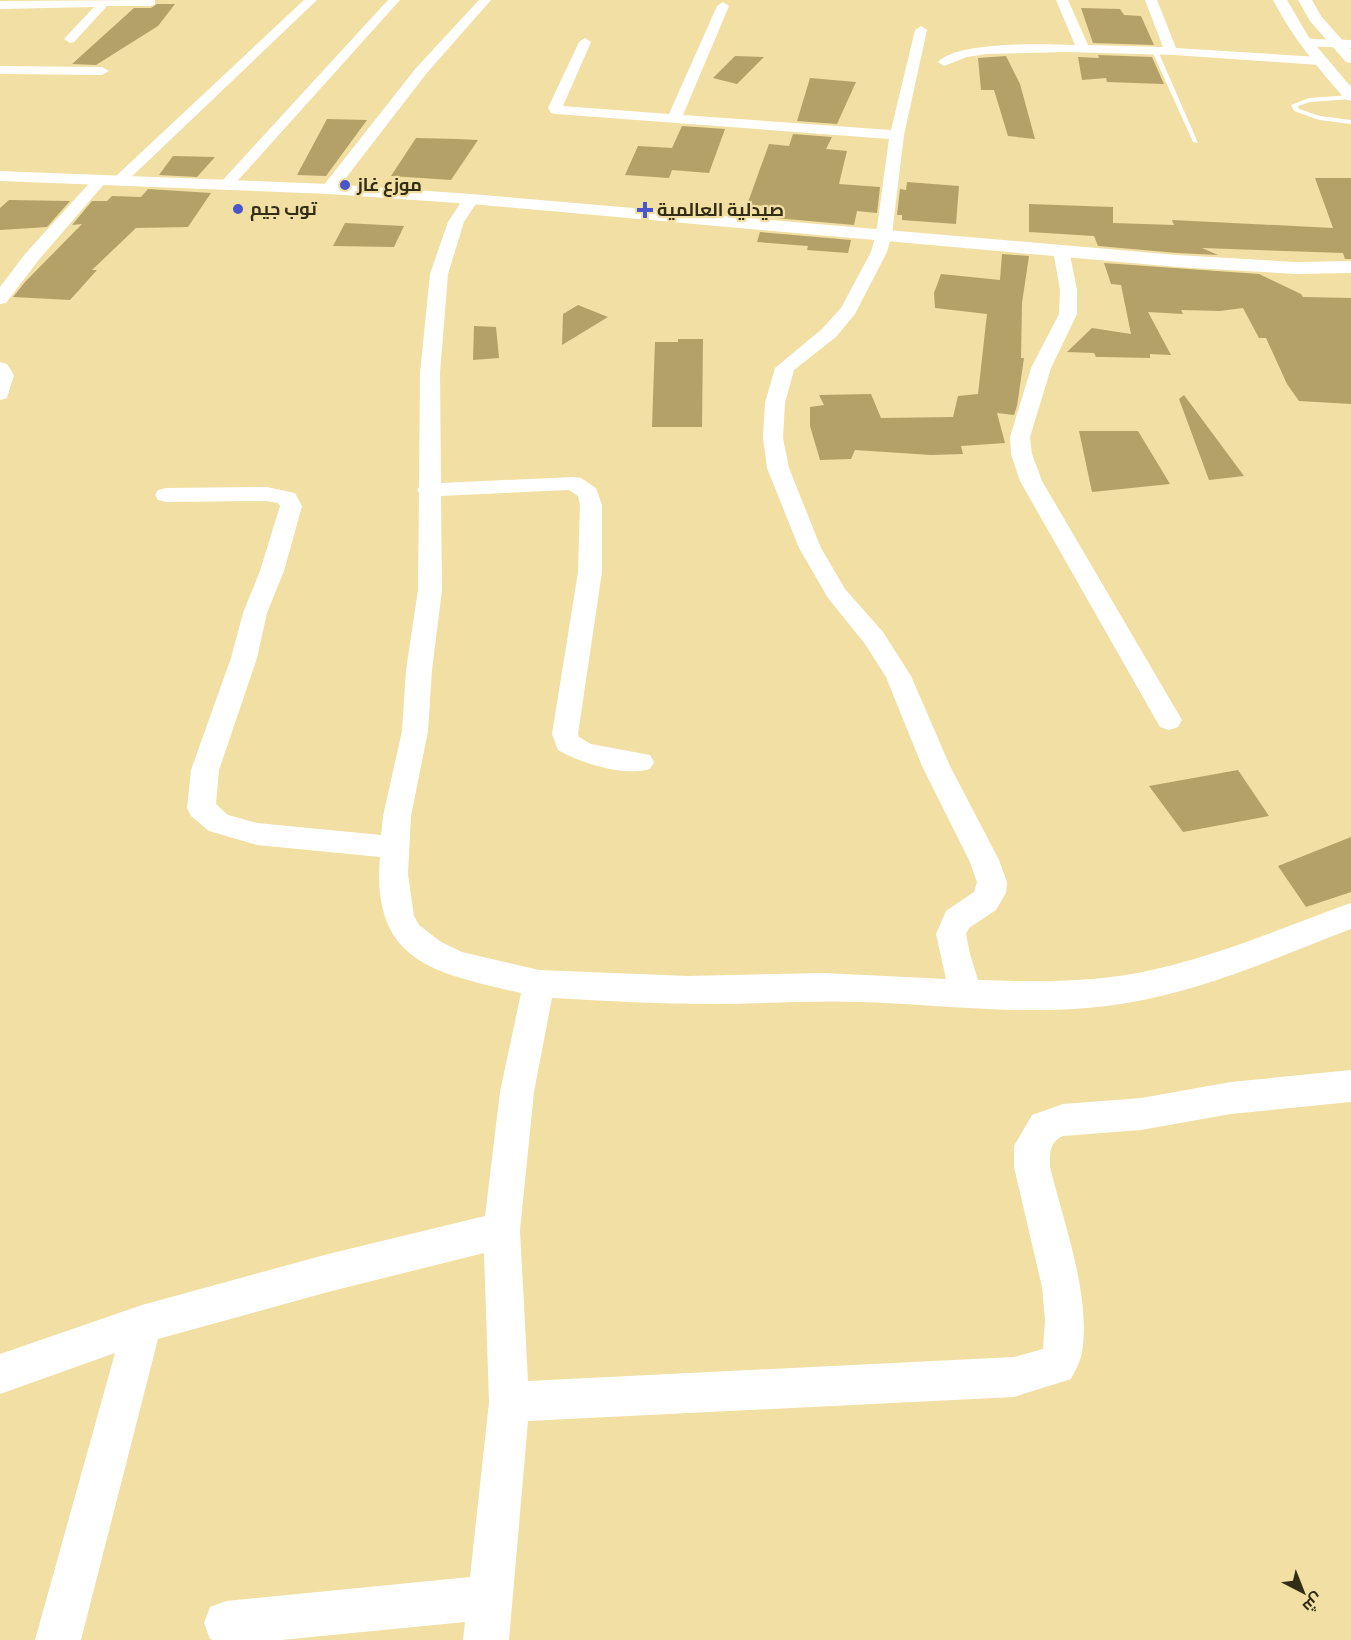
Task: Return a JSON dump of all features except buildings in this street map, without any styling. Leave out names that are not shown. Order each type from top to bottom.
[{"type":"street","points":[[120,180],[311,0]]},
{"type":"street","points":[[226,185],[394,0]]},
{"type":"street","points":[[329,189],[421,71],[485,0]]},
{"type":"street","points":[[1062,0],[1083,48]]},
{"type":"street","points":[[1151,0],[1171,52]]},
{"type":"street","points":[[1280,0],[1287,17],[1319,61],[1351,97]]},
{"type":"street","points":[[1305,0],[1315,18],[1351,59]]},
{"type":"street","points":[[0,5],[151,2]]},
{"type":"street","points":[[70,39],[104,3]]},
{"type":"street","points":[[674,119],[723,6]]},
{"type":"street","points":[[921,30],[897,135],[884,234],[879,252],[849,310],[829,333],[785,368],[775,403],[773,438],[778,468],[810,548],[836,593],[874,638],[898,676],[936,766],[984,860],[992,882],[991,893],[985,901],[957,920],[951,934],[954,954],[966,992]]},
{"type":"street","points":[[585,42],[556,110],[897,135]]},
{"type":"street","points":[[1306,43],[1351,44]]},
{"type":"street","points":[[944,62],[953,57],[974,52],[1083,48],[1319,61]]},
{"type":"street","points":[[0,70],[102,71]]},
{"type":"street","points":[[0,176],[329,189],[1296,268],[1351,267]]},
{"type":"street","points":[[0,299],[31,258],[100,180]]},
{"type":"street","points":[[471,199],[456,222],[439,273],[430,373],[430,590],[419,670],[415,731],[397,816],[393,874],[399,916],[408,934],[430,951],[456,964],[539,984],[737,990],[823,987],[966,992],[1018,997],[1128,989],[1347,925]]},
{"type":"street","points":[[1061,250],[1070,291],[1069,312],[1062,330],[1049,349],[1031,399],[1020,438],[1023,461],[1031,482],[1169,720]]},
{"type":"street","points":[[1296,268],[1351,280]]},
{"type":"street","points":[[0,368],[4,375],[0,394]]},
{"type":"street","points":[[429,490],[573,483],[588,493],[591,505],[590,572],[565,734],[568,743],[585,753],[640,762]]},
{"type":"street","points":[[166,495],[267,494],[287,498],[291,506],[272,571],[255,613],[241,667],[205,770],[201,808],[219,823],[257,834],[322,842],[395,847]]},
{"type":"street","points":[[486,1640],[509,1402],[502,1230],[517,1092],[539,984]]},
{"type":"street","points":[[509,1402],[1014,1377],[1057,1365],[1062,1355],[1064,1320],[1061,1287],[1032,1167],[1032,1146],[1044,1128],[1063,1120],[1141,1114],[1231,1098],[1351,1086]]},
{"type":"street","points":[[0,1374],[142,1324],[328,1273],[502,1230]]},
{"type":"street","points":[[58,1640],[142,1324]]},
{"type":"street","points":[[226,1623],[489,1597]]},
{"type":"lane","points":[[1155,51],[1196,142]]},
{"type":"lane","points":[[1351,97],[1309,100],[1294,105],[1296,110],[1305,114],[1351,122]]},
{"type":"place","name":"موزع غاز","points":[[345,185]]},
{"type":"place","name":"توب جيم","points":[[238,209]]},
{"type":"place","name":"صيدلية العالمية","points":[[645,210]]}]
